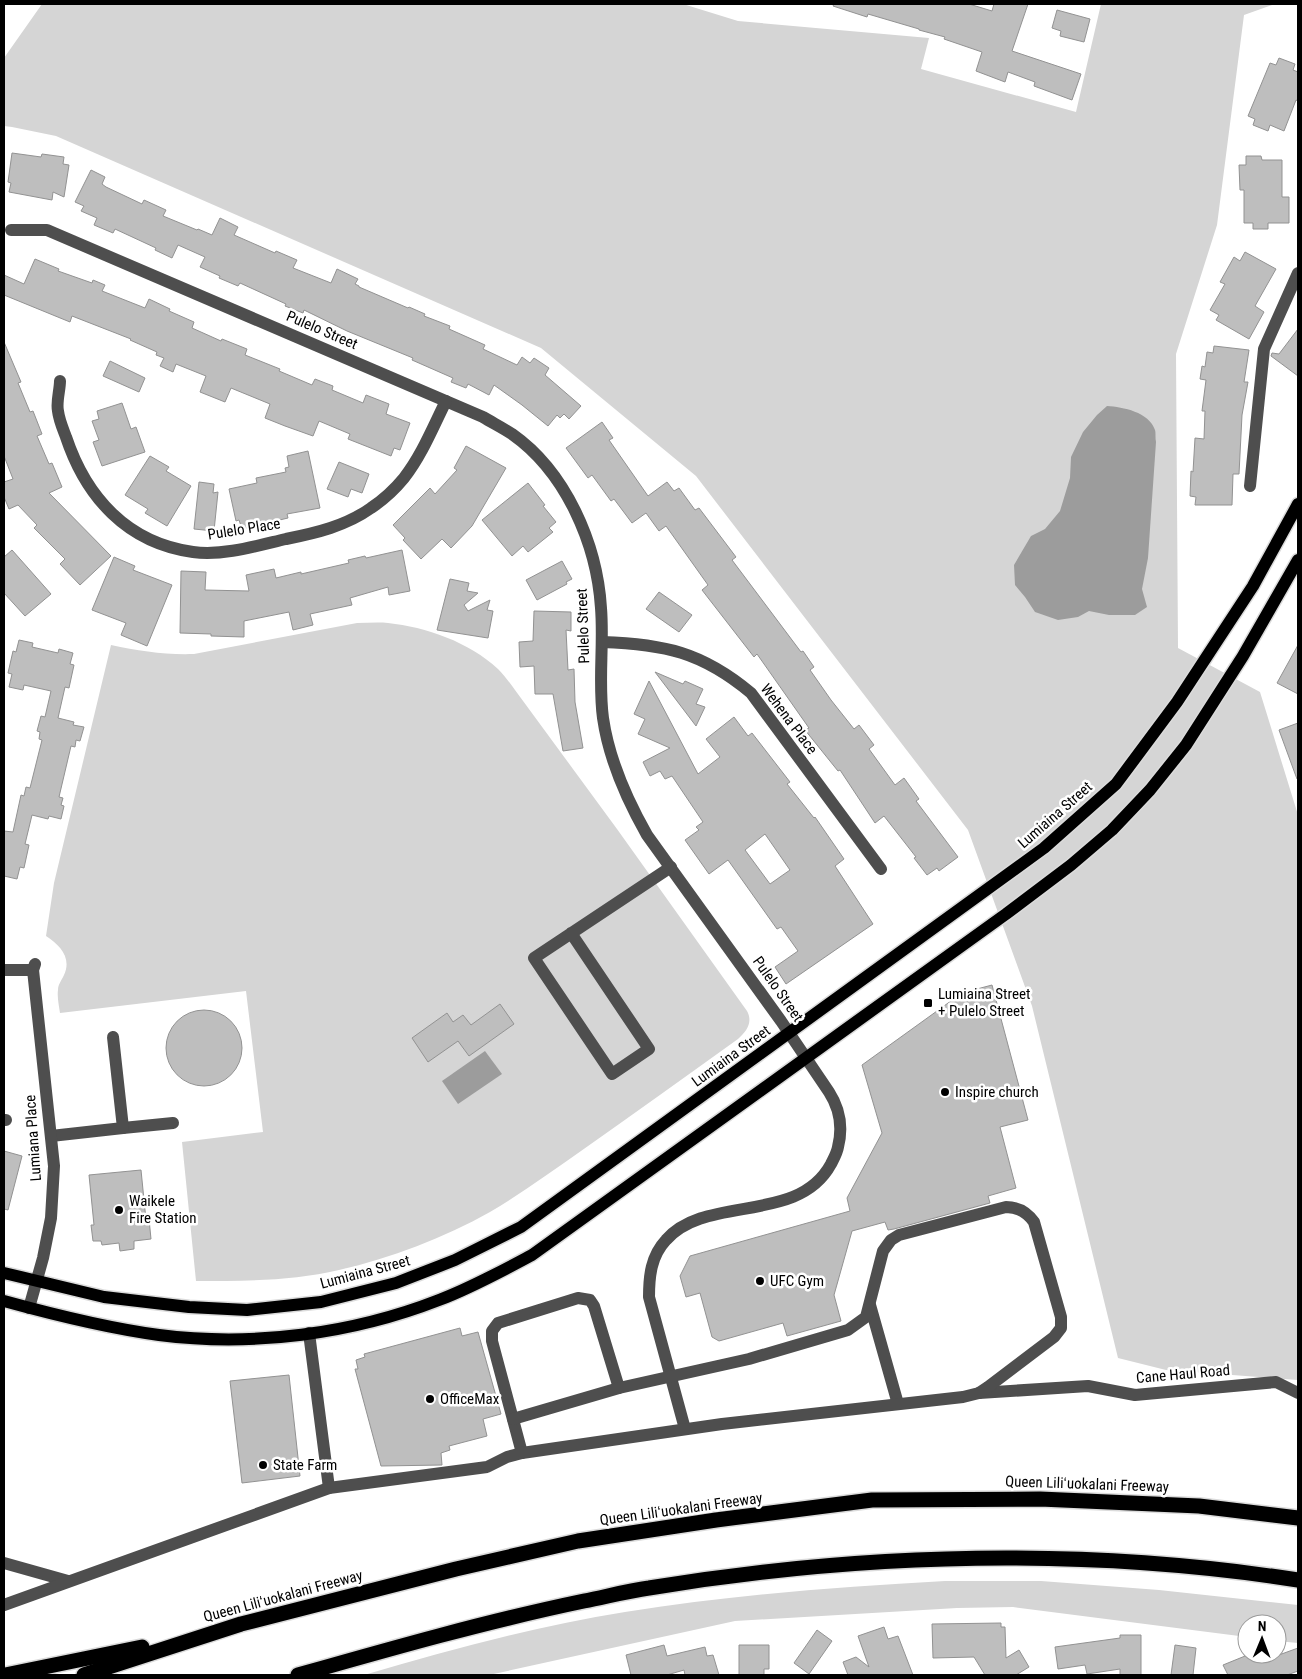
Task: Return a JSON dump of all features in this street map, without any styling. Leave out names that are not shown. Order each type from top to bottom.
[{"type":"highway","name":"Queen Liliʻuokalani Freeway","points":[[84,1675],[241,1624],[456,1569],[578,1541],[872,1500],[1040,1499],[1199,1506],[1298,1518]]},
{"type":"highway","points":[[298,1675],[411,1643],[539,1611],[648,1588],[761,1573],[870,1562],[995,1558],[1092,1560],[1198,1568],[1298,1580]]},
{"type":"highway","points":[[5,1675],[110,1654],[241,1624]]},
{"type":"main road","name":"Lumiaina Street","points":[[4,1273],[104,1297],[145,1303],[247,1310],[321,1302],[396,1283],[455,1260],[521,1227],[790,1034],[1044,848],[1116,784],[1177,702],[1242,603],[1298,504]]},
{"type":"main road","points":[[4,1301],[108,1327],[161,1335],[214,1339],[260,1338],[349,1327],[388,1318],[440,1300],[532,1255],[1006,914],[1071,865],[1112,830],[1150,790],[1186,745],[1243,656],[1298,560]]},
{"type":"street","name":"Pulelo Street","points":[[11,230],[46,230],[483,417],[513,434],[534,452],[554,476],[573,506],[586,537],[600,590],[602,642],[600,691],[603,719],[618,776],[631,806],[647,835],[806,1058],[835,1102],[841,1124],[841,1136],[837,1153],[817,1184],[802,1194],[784,1200],[699,1220],[681,1228],[666,1240],[654,1258],[649,1278],[648,1297],[685,1429]]},
{"type":"street","points":[[1250,486],[1264,349],[1298,273]]},
{"type":"street","name":"Pulelo Place","points":[[60,381],[58,411],[70,451],[83,478],[98,499],[113,515],[134,531],[152,540],[194,552],[241,549],[324,531],[369,510],[404,478],[419,454],[446,401]]},
{"type":"street","name":"Wehena Place","points":[[602,642],[654,646],[684,653],[712,665],[732,677],[751,693],[881,869]]},
{"type":"street","points":[[571,933],[649,1050],[612,1074],[534,958],[571,933],[671,867]]},
{"type":"street","name":"Lumiana Place","points":[[4,970],[34,967],[54,1166],[52,1208],[48,1236],[30,1308]]},
{"type":"street","points":[[113,1037],[123,1128]]},
{"type":"street","points":[[51,1136],[174,1123]]},
{"type":"street","points":[[513,1419],[619,1388],[749,1358],[840,1333],[859,1324],[866,1317],[883,1251],[894,1238],[1006,1207],[1014,1208],[1026,1212],[1036,1225],[1061,1317],[1061,1328],[1054,1337],[979,1393]]},
{"type":"street","points":[[522,1453],[492,1340],[493,1329],[500,1322],[578,1298],[588,1299],[594,1304],[619,1388]]},
{"type":"street","points":[[869,1304],[898,1404]]},
{"type":"street","points":[[309,1333],[330,1488]]},
{"type":"street","name":"Cane Haul Road","points":[[4,1605],[330,1488],[487,1467],[507,1457],[522,1453],[766,1418],[963,1397],[979,1393],[1088,1386],[1135,1395],[1276,1382],[1298,1393]]},
{"type":"street","points":[[4,1563],[68,1581]]},
{"type":"shaded area","points":[[42,4],[683,4],[738,21],[929,38],[921,69],[1076,112],[1101,4],[1275,4],[1244,15],[1217,225],[1176,354],[1178,648],[1260,692],[1298,815],[1298,1380],[1166,1370],[1118,1358],[1032,1006],[968,830],[696,476],[541,348],[56,136],[4,126],[4,58]]},
{"type":"shaded area","points":[[1107,406],[1128,409],[1141,415],[1152,424],[1155,431],[1156,442],[1148,558],[1142,589],[1147,607],[1135,615],[1109,615],[1089,611],[1078,617],[1058,620],[1035,612],[1015,585],[1014,565],[1031,536],[1045,529],[1060,511],[1070,478],[1071,457],[1083,432]]},
{"type":"shaded area","points":[[357,623],[388,623],[432,632],[474,651],[498,669],[617,829],[747,1011],[749,1023],[744,1033],[738,1039],[547,1175],[490,1212],[436,1239],[359,1265],[322,1274],[268,1280],[196,1281],[182,1142],[263,1132],[246,991],[60,1013],[58,988],[67,963],[60,948],[46,936],[54,883],[111,645],[152,652],[194,654]]},
{"type":"shaded area","points":[[485,1051],[502,1074],[458,1104],[442,1081]]},
{"type":"shaded area","points":[[945,1581],[1041,1581],[1159,1590],[1298,1605],[1298,1643],[1287,1642],[1287,1614],[1237,1614],[1237,1636],[1013,1607],[957,1608],[735,1621],[489,1675],[364,1675],[493,1639],[625,1612],[785,1592]]},
{"type":"building","points":[[834,4],[969,4],[992,11],[994,4],[1028,4],[1012,51],[1081,74],[1072,100],[1034,86],[1035,82],[1008,72],[1005,82],[976,71],[982,52],[944,39],[945,37],[868,14],[867,17],[833,6]]},
{"type":"building","points":[[1057,10],[1090,19],[1084,42],[1060,36],[1061,31],[1052,28]]},
{"type":"building","points":[[1279,58],[1295,64],[1293,70],[1298,72],[1298,101],[1296,100],[1284,131],[1270,125],[1268,131],[1253,125],[1255,119],[1248,116],[1270,63],[1276,65]]},
{"type":"building","points":[[12,153],[41,157],[42,154],[64,157],[63,164],[69,165],[64,197],[53,192],[52,200],[9,192],[11,183],[8,182]]},
{"type":"building","points":[[1246,156],[1261,156],[1262,160],[1282,160],[1282,197],[1289,197],[1289,223],[1268,223],[1268,229],[1253,229],[1253,223],[1244,223],[1244,190],[1240,190],[1239,165],[1246,165]]},
{"type":"building","points":[[91,170],[105,177],[102,184],[106,187],[142,204],[144,200],[166,210],[163,216],[212,235],[220,218],[238,227],[234,235],[275,253],[276,251],[297,260],[293,268],[331,283],[337,269],[358,279],[355,284],[359,287],[450,326],[449,329],[485,345],[483,349],[517,365],[522,357],[530,363],[534,358],[549,368],[545,375],[581,406],[569,419],[564,414],[560,418],[557,415],[548,426],[494,385],[489,395],[468,384],[466,388],[451,382],[453,378],[412,360],[413,358],[347,331],[304,310],[303,313],[285,306],[286,304],[240,283],[238,286],[219,278],[220,276],[200,267],[205,257],[178,245],[172,258],[155,250],[156,248],[115,229],[113,233],[94,225],[97,218],[81,211],[84,206],[75,202]]},
{"type":"building","points":[[1245,252],[1276,269],[1255,306],[1264,312],[1249,339],[1216,320],[1219,315],[1210,310],[1225,284],[1220,282],[1234,257],[1240,261]]},
{"type":"building","points":[[35,259],[59,269],[58,271],[92,283],[93,280],[105,285],[102,291],[145,308],[149,299],[170,309],[169,311],[194,322],[192,328],[221,341],[222,339],[247,349],[245,355],[280,369],[279,371],[312,385],[315,379],[333,386],[332,390],[363,403],[366,395],[389,404],[386,414],[410,423],[400,450],[394,448],[391,456],[348,439],[350,434],[319,421],[313,436],[285,426],[265,418],[270,404],[231,388],[225,402],[200,392],[206,376],[176,364],[173,372],[160,366],[164,358],[156,355],[157,352],[131,339],[72,316],[70,322],[4,295],[4,275],[24,284]]},
{"type":"building","points":[[1298,329],[1298,376],[1271,356],[1272,353],[1279,354]]},
{"type":"building","points":[[4,342],[21,382],[18,383],[30,412],[33,411],[42,434],[37,436],[49,464],[52,463],[62,487],[49,493],[111,556],[80,585],[60,564],[65,559],[34,528],[37,525],[18,505],[9,509],[4,497],[4,482],[13,479],[4,456]]},
{"type":"building","points":[[1214,346],[1249,350],[1244,382],[1248,382],[1242,415],[1239,474],[1233,474],[1232,505],[1195,505],[1196,497],[1190,496],[1195,438],[1204,439],[1205,411],[1202,411],[1206,380],[1200,379],[1202,366],[1205,367],[1207,352],[1213,353]]},
{"type":"building","points":[[110,361],[145,378],[139,392],[103,376]]},
{"type":"building","points":[[122,403],[131,429],[136,427],[145,452],[102,466],[93,442],[99,440],[92,421],[99,419],[97,411]]},
{"type":"building","points":[[602,422],[613,438],[609,440],[648,496],[667,482],[674,491],[679,488],[695,510],[699,508],[736,557],[732,560],[814,667],[810,670],[831,700],[854,729],[859,725],[874,745],[869,749],[895,785],[904,778],[919,799],[916,801],[958,857],[939,871],[937,868],[927,875],[914,858],[916,857],[884,816],[875,823],[840,770],[838,771],[805,730],[809,728],[757,654],[754,657],[702,590],[708,585],[666,526],[659,531],[646,513],[632,523],[614,499],[611,501],[592,475],[588,478],[566,448]]},
{"type":"building","points":[[466,446],[506,468],[472,526],[451,548],[442,539],[421,559],[403,540],[405,538],[393,525],[430,488],[435,494],[457,470],[454,468]]},
{"type":"building","points":[[308,451],[320,508],[287,514],[288,518],[242,529],[239,520],[236,521],[229,489],[257,483],[256,478],[286,472],[285,468],[289,467],[287,456]]},
{"type":"building","points":[[150,456],[169,467],[166,471],[191,486],[167,526],[145,513],[148,509],[125,495]]},
{"type":"building","points":[[339,462],[369,474],[362,493],[351,489],[348,497],[327,489]]},
{"type":"building","points":[[199,482],[214,484],[213,493],[218,492],[214,531],[194,529]]},
{"type":"building","points":[[528,483],[556,522],[549,528],[553,532],[528,552],[523,546],[512,556],[482,520]]},
{"type":"building","points":[[12,550],[51,594],[25,616],[4,593],[4,557]]},
{"type":"building","points":[[402,550],[410,591],[389,595],[388,587],[350,598],[352,605],[310,614],[313,625],[293,630],[289,612],[244,621],[244,637],[180,633],[181,571],[206,572],[205,590],[249,591],[246,575],[274,569],[276,578],[301,572],[301,574],[349,563],[348,560]]},
{"type":"building","points":[[114,557],[135,566],[133,570],[172,585],[147,646],[121,635],[126,623],[92,610]]},
{"type":"building","points":[[562,561],[572,579],[566,582],[567,584],[537,600],[526,580]]},
{"type":"building","points":[[450,579],[469,583],[467,591],[478,593],[464,605],[468,611],[490,600],[487,610],[493,611],[488,638],[437,630]]},
{"type":"building","points":[[659,592],[692,615],[679,632],[646,609]]},
{"type":"building","points":[[534,611],[571,612],[571,631],[566,630],[568,670],[574,669],[575,702],[583,748],[563,751],[553,694],[535,694],[534,666],[520,667],[519,642],[533,641]]},
{"type":"building","points":[[19,640],[33,643],[32,647],[58,653],[59,649],[73,653],[70,664],[74,665],[69,688],[65,687],[58,718],[74,722],[73,725],[84,727],[80,741],[76,740],[75,747],[71,746],[59,797],[63,798],[61,805],[64,806],[61,819],[49,816],[48,819],[32,815],[25,844],[29,845],[24,868],[20,867],[17,879],[4,876],[4,831],[13,832],[21,795],[24,796],[26,787],[30,788],[42,740],[39,739],[40,732],[37,731],[41,716],[45,717],[51,691],[24,685],[23,690],[9,687],[12,674],[8,673],[13,651],[16,652]]},
{"type":"building","points":[[1298,645],[1298,694],[1277,683]]},
{"type":"building","points":[[655,672],[683,684],[685,681],[703,689],[696,704],[705,707],[696,726]]},
{"type":"building","points":[[649,681],[698,774],[720,757],[706,739],[734,717],[748,736],[752,733],[790,782],[787,784],[815,817],[844,859],[835,866],[873,924],[786,984],[775,967],[798,951],[781,927],[777,929],[728,860],[709,874],[685,840],[699,830],[696,827],[703,822],[672,776],[665,779],[660,771],[650,776],[643,762],[670,748],[638,734],[645,719],[634,714]],"holes":[[[765,834],[790,870],[770,884],[745,850]]]},
{"type":"building","points":[[1298,723],[1298,779],[1297,779],[1279,730]]},
{"type":"building","name":"Inspire church","points":[[992,985],[1028,1120],[1000,1127],[1016,1188],[988,1196],[990,1203],[894,1229],[888,1230],[885,1222],[852,1231],[834,1295],[841,1321],[787,1336],[783,1323],[719,1341],[712,1337],[700,1293],[686,1297],[680,1276],[690,1256],[850,1211],[847,1198],[882,1133],[862,1065],[962,993]]},
{"type":"building","points":[[500,1004],[514,1024],[469,1056],[458,1041],[428,1062],[412,1038],[447,1013],[453,1022],[463,1015],[471,1025]]},
{"type":"building","points":[[197,1010],[211,1010],[225,1016],[236,1027],[242,1041],[239,1063],[231,1075],[211,1086],[197,1086],[183,1080],[172,1069],[166,1055],[166,1041],[172,1027],[183,1016]]},
{"type":"building","points":[[4,1151],[22,1156],[8,1210],[4,1209]]},
{"type":"building","name":"Waikele Fire Station","points":[[141,1170],[146,1220],[149,1219],[151,1239],[134,1241],[134,1249],[120,1251],[119,1243],[102,1245],[101,1241],[93,1241],[91,1225],[94,1225],[89,1175]]},
{"type":"building","name":"OfficeMax","points":[[460,1328],[462,1336],[478,1332],[501,1414],[483,1419],[487,1436],[449,1446],[450,1450],[441,1453],[442,1465],[381,1466],[355,1369],[358,1369],[356,1360],[365,1357],[364,1354]]},
{"type":"building","points":[[289,1375],[300,1476],[242,1483],[230,1381]]},
{"type":"building","points":[[1001,1623],[1001,1627],[1005,1627],[1006,1658],[1019,1650],[1029,1667],[1016,1675],[985,1675],[974,1657],[933,1658],[932,1624]]},
{"type":"building","points":[[884,1627],[888,1639],[898,1636],[913,1675],[848,1675],[843,1662],[856,1657],[869,1667],[858,1636]]},
{"type":"building","points":[[817,1630],[832,1641],[809,1674],[794,1663]]},
{"type":"building","points":[[1120,1635],[1141,1635],[1141,1675],[1120,1675],[1120,1669],[1087,1674],[1085,1665],[1058,1669],[1055,1647],[1120,1638]]},
{"type":"building","points":[[664,1645],[667,1656],[705,1647],[707,1656],[713,1655],[719,1675],[685,1675],[684,1670],[667,1675],[631,1675],[626,1655]]},
{"type":"building","points":[[739,1645],[769,1645],[769,1669],[764,1669],[764,1675],[739,1675]]},
{"type":"building","points":[[1175,1645],[1196,1648],[1193,1675],[1171,1675]]},
{"type":"building","points":[[1298,1648],[1298,1671],[1287,1675],[1228,1675],[1223,1665],[1237,1659],[1237,1664],[1287,1664],[1287,1652]]},
{"type":"place","name":"Lumiaina Street + Pulelo Street","points":[[928,1003]]},
{"type":"place","name":"Inspire church","points":[[945,1092]]},
{"type":"place","name":"Waikele Fire Station","points":[[119,1210]]},
{"type":"place","name":"UFC Gym","points":[[760,1281]]},
{"type":"place","name":"OfficeMax","points":[[430,1399]]},
{"type":"place","name":"State Farm","points":[[263,1465]]}]
